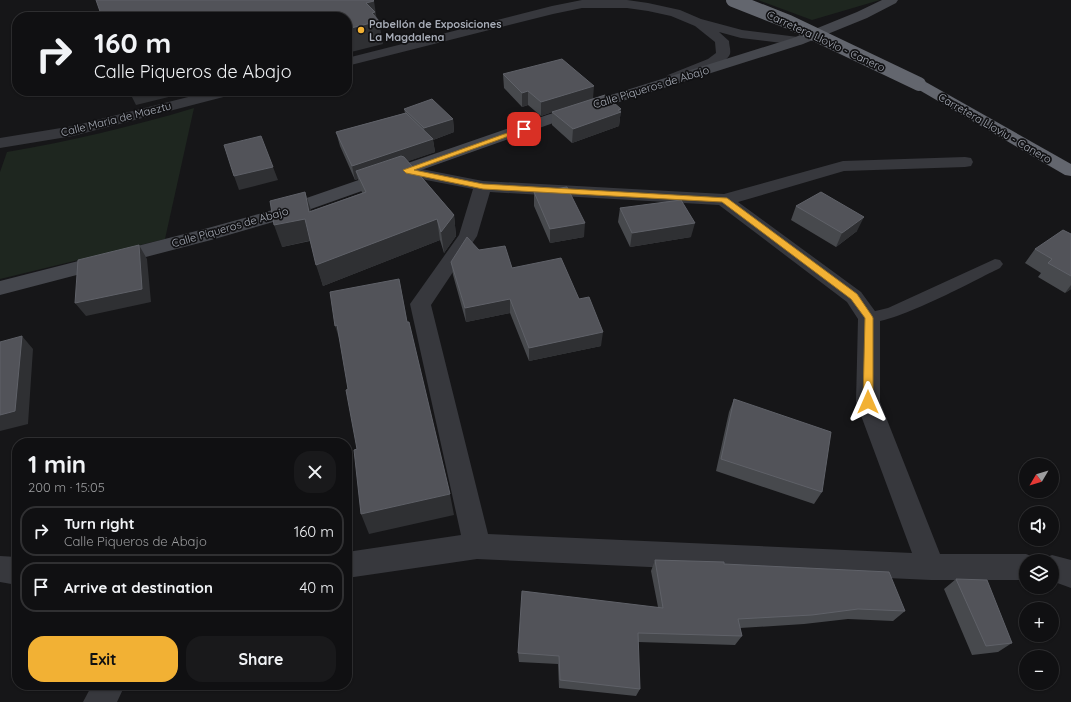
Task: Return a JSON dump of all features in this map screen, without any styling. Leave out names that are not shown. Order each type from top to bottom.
[{"type":"highway","name":"Carretera Llovio - Canero","points":[[733,0],[789,22],[919,84]]},
{"type":"highway","name":"Carretera Lloviu - Canero","points":[[919,84],[1071,171]]},
{"type":"street","name":"Calle Piqueros de Abajo","points":[[0,288],[211,234],[280,213],[553,118],[798,41],[892,0]]},
{"type":"street","points":[[352,61],[552,10],[582,4],[614,3],[648,7],[674,13],[696,22],[741,34],[798,41]]},
{"type":"street","points":[[655,85],[712,62],[723,54],[722,41],[696,22]]},
{"type":"street","name":"Calle Maria de Maeztu","points":[[0,143],[74,131],[210,96]]},
{"type":"street","points":[[406,170],[483,186],[724,200],[843,166],[965,162]]},
{"type":"street","points":[[476,546],[420,304],[468,236],[483,186]]},
{"type":"street","points":[[724,200],[854,297],[869,318],[868,402],[931,567]]},
{"type":"street","points":[[352,564],[476,546],[931,567],[1019,567]]},
{"type":"street","points":[[0,569],[12,570]]},
{"type":"street","points":[[1059,570],[1071,574]]},
{"type":"street","points":[[99,702],[107,690]]},
{"type":"lane","points":[[869,318],[892,313],[995,264]]},
{"type":"shaded area","points":[[758,0],[880,0],[812,20]]},
{"type":"shaded area","points":[[194,108],[165,239],[0,279],[0,172],[7,152],[101,133]]},
{"type":"building","name":"Pabellón de Exposiciones La Magdalena","points":[[96,0],[373,0],[374,1],[366,3],[375,12],[372,13],[379,21],[352,28],[352,12],[100,12]]},
{"type":"building","points":[[562,59],[594,86],[541,102],[528,91],[522,93],[503,74]]},
{"type":"building","points":[[605,95],[621,109],[618,110],[621,112],[573,129],[552,112]]},
{"type":"building","points":[[432,99],[453,119],[424,128],[404,109]]},
{"type":"building","points":[[406,113],[433,139],[352,166],[336,132]]},
{"type":"building","points":[[261,136],[273,167],[234,176],[224,145]]},
{"type":"building","points":[[401,156],[404,157],[454,215],[441,232],[437,219],[316,265],[305,219],[274,225],[270,201],[305,192],[309,212],[366,192],[356,171]]},
{"type":"building","points":[[567,187],[585,223],[550,229],[534,192]]},
{"type":"building","points":[[821,192],[864,217],[842,233],[796,206]]},
{"type":"building","points":[[681,200],[695,223],[632,233],[620,208]]},
{"type":"building","points":[[1063,230],[1071,234],[1071,276],[1048,263],[1052,259],[1035,249]]},
{"type":"building","points":[[467,237],[479,250],[505,246],[512,268],[561,258],[579,299],[589,297],[603,332],[529,348],[510,299],[465,308],[451,262]]},
{"type":"building","points":[[139,245],[142,289],[75,303],[78,260]]},
{"type":"building","points":[[399,279],[407,322],[409,322],[450,494],[361,514],[354,450],[357,449],[346,390],[348,389],[337,325],[335,326],[330,292]]},
{"type":"building","points":[[22,336],[15,411],[0,415],[0,342]]},
{"type":"building","points":[[734,399],[831,432],[822,492],[721,459]]},
{"type":"building","points":[[655,560],[724,562],[724,564],[889,572],[905,611],[858,609],[812,615],[738,619],[742,636],[638,633],[640,689],[560,680],[559,656],[518,653],[522,591],[663,608]]},
{"type":"building","points":[[956,579],[987,580],[1012,643],[986,646]]},
{"type":"place","name":"Pabellón de Exposiciones La Magdalena","points":[[361,30]]},
{"type":"route","points":[[524,129],[406,170],[483,186],[724,200],[854,297],[869,318],[868,402]]}]
